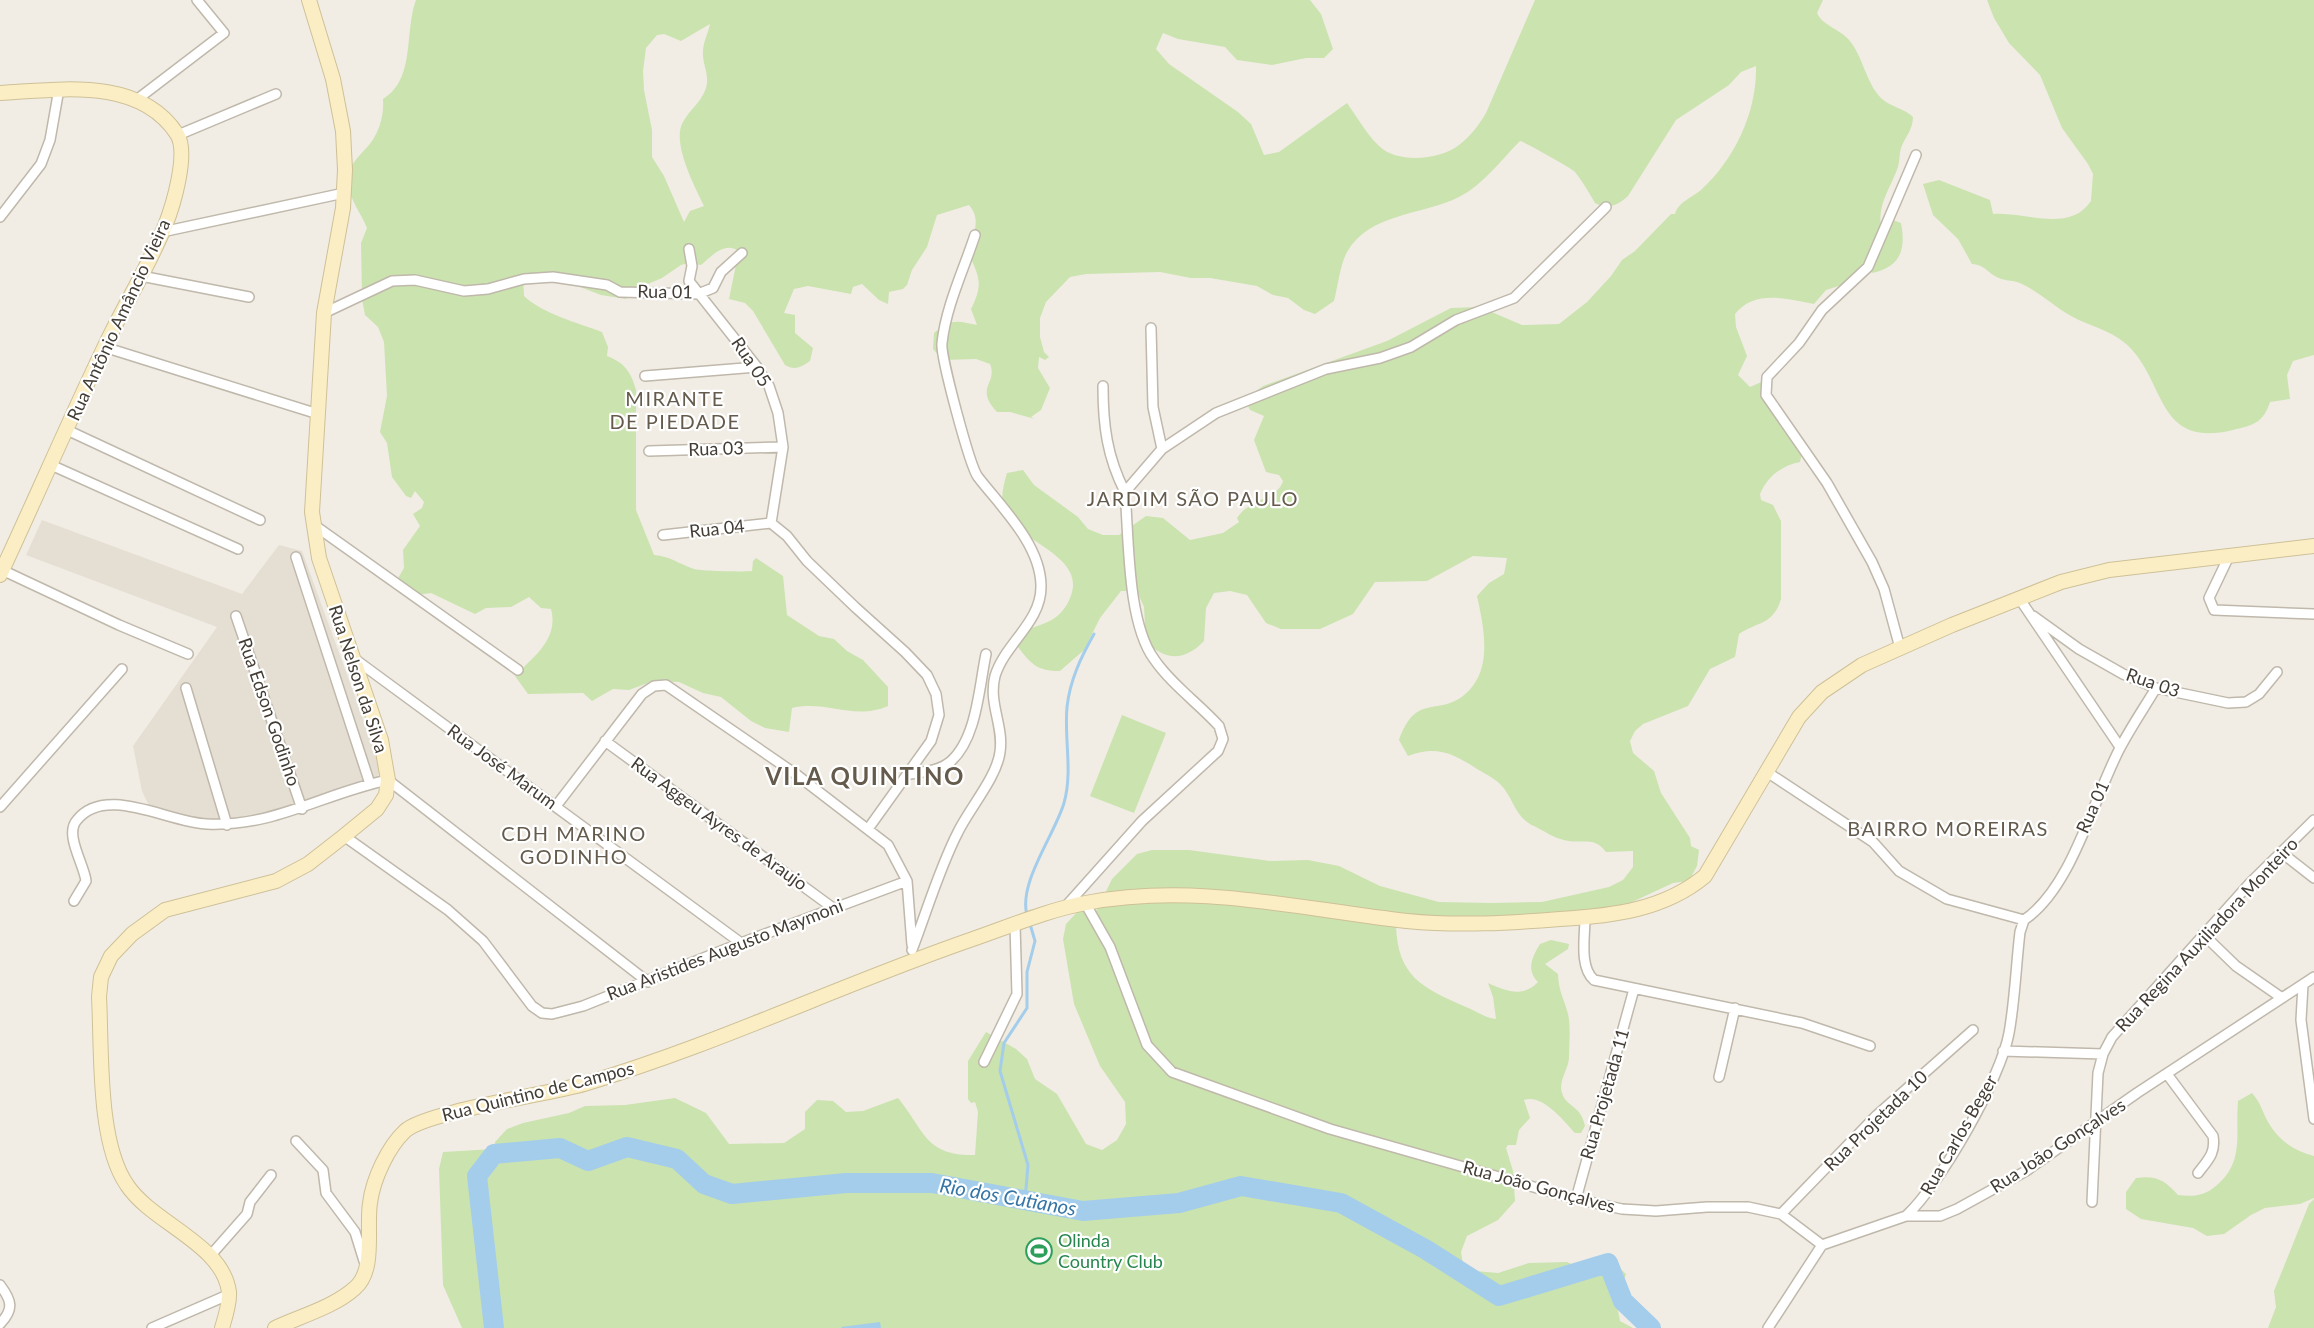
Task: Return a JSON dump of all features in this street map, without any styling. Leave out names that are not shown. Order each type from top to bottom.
[{"type":"main road","name":"Rua Nelson da Silva","points":[[230,1294],[224,1275],[210,1256],[127,1187],[116,1165],[107,1132],[99,997],[100,977],[111,956],[132,934],[165,910],[276,880],[308,864],[377,809],[386,795],[388,780],[381,740],[319,558],[314,525],[313,474],[324,313],[344,193],[343,131],[333,79],[309,0]]},
{"type":"main road","points":[[0,93],[60,89],[107,92],[150,107],[178,135]]},
{"type":"main road","name":"Rua Antônio Amâncio Vieira","points":[[1,573],[104,348],[162,232],[179,176],[181,152],[178,135]]},
{"type":"main road","name":"Rua Quintino de Campos","points":[[365,1271],[373,1188],[390,1152],[404,1132],[428,1119],[570,1088],[654,1064],[913,955],[1085,903],[1128,896],[1188,893],[1262,899],[1410,921],[1497,924],[1585,918],[1633,911],[1666,900],[1690,888],[1714,864],[1799,717],[1822,692],[1862,665],[2061,582],[2109,570],[2230,554],[2314,546]]},
{"type":"main road","points":[[275,1328],[349,1292],[361,1282],[365,1271]]},
{"type":"main road","points":[[222,1328],[230,1294]]},
{"type":"street","points":[[135,101],[224,33],[197,0]]},
{"type":"street","points":[[0,217],[41,164],[50,140],[60,89]]},
{"type":"street","points":[[178,135],[276,94]]},
{"type":"street","points":[[1900,648],[1884,589],[1872,562],[1827,483],[1766,395],[1764,387],[1767,377],[1799,343],[1822,310],[1868,267],[1916,154]]},
{"type":"street","points":[[162,232],[344,193]]},
{"type":"street","points":[[1125,492],[1162,449],[1216,413],[1263,392],[1326,369],[1380,358],[1411,347],[1456,320],[1514,298],[1606,207]]},
{"type":"street","points":[[913,955],[958,831],[996,765],[1000,752],[992,698],[995,676],[1005,654],[1039,605],[1041,585],[1036,558],[997,500],[976,475],[963,438],[941,345],[975,235]]},
{"type":"street","points":[[689,249],[692,266],[689,281],[698,294]]},
{"type":"street","name":"Rua 01","points":[[324,313],[392,281],[415,280],[464,291],[488,290],[524,279],[554,277],[607,285],[620,292],[698,294],[713,288],[721,272],[742,253]]},
{"type":"street","points":[[141,276],[249,297]]},
{"type":"street","name":"Rua 05","points":[[698,294],[718,315],[757,367],[769,386],[778,413],[783,447],[771,523]]},
{"type":"street","points":[[1151,328],[1153,406],[1162,449]]},
{"type":"street","points":[[104,348],[318,414]]},
{"type":"street","points":[[645,376],[757,367]]},
{"type":"street","points":[[1064,908],[1142,821],[1218,751],[1222,739],[1219,726],[1155,661],[1143,642],[1136,616],[1125,492],[1106,445],[1103,386]]},
{"type":"street","points":[[67,430],[260,520]]},
{"type":"street","name":"Rua 03","points":[[649,451],[783,447]]},
{"type":"street","points":[[51,465],[238,549]]},
{"type":"street","points":[[771,523],[927,675],[936,694],[939,715],[931,741],[910,774],[868,829]]},
{"type":"street","name":"Rua 04","points":[[663,535],[771,523]]},
{"type":"street","points":[[314,525],[518,670]]},
{"type":"street","points":[[2230,554],[2209,598],[2214,610],[2314,614]]},
{"type":"street","points":[[296,557],[370,784]]},
{"type":"street","points":[[1,573],[188,654]]},
{"type":"street","points":[[2019,598],[2120,747]]},
{"type":"street","name":"Rua Edson Godinho","points":[[236,616],[302,809]]},
{"type":"street","name":"Rua 03","points":[[2033,616],[2079,649],[2123,674],[2157,688],[2228,704],[2247,702],[2259,694],[2277,672]]},
{"type":"street","points":[[910,774],[933,770],[949,764],[963,747],[972,720],[986,654]]},
{"type":"street","name":"Rua José Marum","points":[[351,656],[741,943]]},
{"type":"street","points":[[0,807],[122,669]]},
{"type":"street","points":[[556,806],[642,694],[654,686],[666,685],[797,775],[888,845],[907,881],[913,955]]},
{"type":"street","points":[[186,688],[227,825]]},
{"type":"street","name":"Rua 01","points":[[2024,920],[2044,904],[2060,881],[2120,747],[2157,688]]},
{"type":"street","name":"Rua Aggeu Ayres de Araujo","points":[[605,741],[833,908]]},
{"type":"street","points":[[1767,772],[1873,842],[1899,871],[1947,899],[2024,920]]},
{"type":"street","points":[[74,901],[86,881],[73,831],[75,821],[86,811],[110,803],[128,805],[172,819],[227,825],[255,822],[302,809],[370,784],[388,780],[648,982]]},
{"type":"street","name":"Rua Regina Auxiliadora Monteiro","points":[[2092,1202],[2098,1073],[2103,1054],[2112,1037],[2203,933],[2314,820]]},
{"type":"street","name":"Rua Aristides Augusto Maymoni","points":[[344,836],[448,910],[483,941],[532,1006],[542,1013],[552,1014],[583,1006],[648,982],[741,943],[907,881]]},
{"type":"street","points":[[2282,853],[2314,878]]},
{"type":"street","name":"Rua João Gonçalves","points":[[1085,903],[1110,947],[1147,1045],[1172,1072],[1330,1129],[1576,1199],[1622,1209],[1656,1211],[1748,1207],[1781,1214],[1822,1245],[1906,1216],[1940,1216],[1958,1209],[2026,1171],[2314,977]]},
{"type":"street","points":[[1585,918],[1588,974],[1594,980],[1802,1023],[1870,1046]]},
{"type":"street","name":"Rua Carlos Beger","points":[[1906,1216],[1917,1205],[1983,1100],[2003,1051],[2008,1034],[2020,932],[2024,920]]},
{"type":"street","points":[[984,1062],[1017,994],[1017,924]]},
{"type":"street","points":[[2203,933],[2236,966],[2282,998]]},
{"type":"street","points":[[2303,985],[2301,1020],[2314,1119]]},
{"type":"street","name":"Rua Projetada 11","points":[[1576,1199],[1634,990]]},
{"type":"street","points":[[1719,1077],[1736,1008]]},
{"type":"street","name":"Rua Projetada 10","points":[[1781,1214],[1877,1115],[1973,1030]]},
{"type":"street","points":[[2003,1051],[2103,1054]]},
{"type":"street","points":[[2167,1074],[2213,1136],[2215,1147],[2212,1156],[2198,1173]]},
{"type":"street","points":[[296,1142],[323,1170],[326,1193],[355,1232],[365,1271]]},
{"type":"street","points":[[210,1256],[247,1214],[250,1202],[271,1175]]},
{"type":"street","points":[[1768,1328],[1822,1245]]},
{"type":"street","points":[[0,1285],[10,1297],[12,1306],[0,1324]]},
{"type":"street","points":[[152,1328],[230,1294]]},
{"type":"shaded area","points":[[42,520],[242,594],[279,545],[302,551],[381,768],[376,781],[290,810],[236,821],[195,820],[150,808],[142,791],[133,746],[217,627],[26,555]]},
{"type":"green space","points":[[416,0],[1310,0],[1321,14],[1333,49],[1324,58],[1306,58],[1272,65],[1237,60],[1225,47],[1178,39],[1163,33],[1156,49],[1169,64],[1238,112],[1251,124],[1264,155],[1279,152],[1347,103],[1369,134],[1384,150],[1402,157],[1422,158],[1451,150],[1474,131],[1486,113],[1535,0],[1823,0],[1817,13],[1823,21],[1841,33],[1854,46],[1876,92],[1885,101],[1913,117],[1910,130],[1901,148],[1898,167],[1883,203],[1880,218],[1881,225],[1890,219],[1901,223],[1902,249],[1889,266],[1872,273],[1866,265],[1845,284],[1826,290],[1814,304],[1782,298],[1762,299],[1743,306],[1735,314],[1736,327],[1747,356],[1738,375],[1750,387],[1766,380],[1772,382],[1769,409],[1792,433],[1800,447],[1801,454],[1800,462],[1776,473],[1760,494],[1761,500],[1773,505],[1781,521],[1781,599],[1774,614],[1739,634],[1735,657],[1710,669],[1688,706],[1643,724],[1635,731],[1630,741],[1633,753],[1654,771],[1661,793],[1690,838],[1691,846],[1699,850],[1697,866],[1689,881],[1673,883],[1630,903],[1580,914],[1396,924],[1401,956],[1415,978],[1437,993],[1484,1016],[1496,1019],[1493,997],[1488,983],[1514,992],[1526,990],[1538,982],[1531,968],[1540,944],[1551,940],[1569,944],[1568,949],[1545,964],[1558,974],[1569,1019],[1569,1057],[1561,1084],[1562,1093],[1580,1114],[1585,1126],[1581,1133],[1575,1133],[1559,1115],[1545,1104],[1531,1099],[1524,1100],[1530,1118],[1519,1130],[1516,1145],[1508,1145],[1506,1148],[1513,1171],[1515,1201],[1498,1220],[1467,1236],[1461,1252],[1464,1270],[1498,1273],[1529,1263],[1567,1262],[1582,1269],[1613,1262],[1626,1274],[1617,1305],[1620,1321],[1633,1328],[462,1328],[443,1285],[439,1169],[443,1152],[494,1149],[495,1142],[507,1129],[523,1123],[569,1113],[585,1106],[625,1105],[675,1098],[706,1113],[729,1144],[784,1143],[805,1129],[805,1112],[817,1100],[833,1101],[846,1112],[863,1111],[898,1098],[921,1131],[936,1146],[958,1154],[975,1155],[978,1112],[975,1102],[971,1103],[968,1099],[968,1061],[986,1032],[1016,1049],[1027,1059],[1035,1079],[1057,1094],[1086,1144],[1102,1150],[1117,1140],[1126,1124],[1125,1102],[1100,1066],[1074,1004],[1063,939],[1066,924],[1078,911],[1097,910],[1112,879],[1137,854],[1152,850],[1189,850],[1270,861],[1308,860],[1339,866],[1380,886],[1439,902],[1542,902],[1609,887],[1623,880],[1633,867],[1633,851],[1606,852],[1592,842],[1570,841],[1553,836],[1522,818],[1505,789],[1489,776],[1444,752],[1427,751],[1408,756],[1399,740],[1412,716],[1427,708],[1453,702],[1473,686],[1483,662],[1484,649],[1484,635],[1477,596],[1489,583],[1504,574],[1507,558],[1473,556],[1427,581],[1375,582],[1353,614],[1320,629],[1281,629],[1266,623],[1247,595],[1230,591],[1214,593],[1206,608],[1204,641],[1190,652],[1175,656],[1161,653],[1146,642],[1144,607],[1137,591],[1121,591],[1100,618],[1084,650],[1060,671],[1052,671],[1035,665],[1018,647],[1024,630],[1051,620],[1062,611],[1070,598],[1073,583],[1069,570],[1060,559],[1009,518],[1003,505],[1003,489],[1007,473],[1023,470],[1034,485],[1078,517],[1088,529],[1103,535],[1119,535],[1146,516],[1163,518],[1190,540],[1223,533],[1239,522],[1237,518],[1242,512],[1275,492],[1283,481],[1279,475],[1266,472],[1254,440],[1264,416],[1250,410],[1247,404],[1252,394],[1263,386],[1387,341],[1451,308],[1480,307],[1522,325],[1559,324],[1587,302],[1622,260],[1635,251],[1671,214],[1675,214],[1682,203],[1701,190],[1724,164],[1742,134],[1748,117],[1753,100],[1756,66],[1741,72],[1729,85],[1676,120],[1628,196],[1613,206],[1595,203],[1574,171],[1520,141],[1484,179],[1468,192],[1445,203],[1383,222],[1369,229],[1357,239],[1345,257],[1334,301],[1315,314],[1304,310],[1288,298],[1273,295],[1257,286],[1210,278],[1191,278],[1160,272],[1086,274],[1070,277],[1046,302],[1040,318],[1040,337],[1044,352],[1049,357],[1045,360],[1039,357],[1038,368],[1050,388],[1041,410],[1031,417],[1035,419],[1010,412],[997,412],[990,404],[987,391],[992,371],[990,364],[976,359],[943,360],[933,349],[934,333],[945,325],[959,322],[977,325],[971,309],[979,286],[968,252],[976,222],[969,205],[937,215],[927,247],[912,270],[907,285],[903,289],[889,292],[888,304],[879,300],[862,284],[853,287],[851,294],[808,286],[794,289],[784,313],[795,315],[795,333],[813,348],[810,361],[792,368],[785,365],[753,311],[745,303],[729,299],[738,255],[737,250],[732,248],[722,249],[701,265],[688,263],[681,265],[662,278],[634,290],[626,299],[601,295],[554,277],[523,277],[524,296],[531,302],[560,317],[602,332],[608,347],[607,356],[623,365],[632,378],[636,390],[636,510],[654,555],[694,569],[723,571],[752,571],[753,561],[756,558],[783,576],[787,615],[819,636],[834,639],[847,651],[863,660],[888,687],[888,706],[875,710],[863,712],[817,706],[792,708],[789,732],[765,728],[751,721],[721,697],[703,693],[679,682],[653,681],[629,690],[613,689],[592,701],[583,693],[528,694],[515,676],[537,654],[548,638],[553,620],[551,609],[541,608],[529,597],[511,607],[486,608],[475,614],[431,593],[408,596],[397,580],[404,568],[403,550],[420,526],[413,514],[422,508],[424,502],[415,491],[411,498],[406,496],[392,477],[387,443],[380,432],[387,396],[384,342],[378,327],[365,315],[362,299],[361,243],[367,228],[351,196],[348,177],[353,164],[377,132],[383,99],[400,80],[405,67],[412,13]],"holes":[[[710,24],[703,51],[707,78],[706,88],[683,122],[680,131],[682,152],[704,206],[690,211],[684,222],[664,176],[652,157],[652,130],[644,90],[643,71],[646,48],[657,35],[664,34],[681,41]]]},
{"type":"green space","points":[[1987,0],[2314,0],[2314,355],[2293,361],[2287,375],[2290,399],[2270,402],[2261,419],[2247,426],[2207,433],[2189,429],[2175,420],[2165,407],[2138,358],[2125,343],[2112,334],[2071,316],[2024,285],[2001,279],[1981,266],[1972,264],[1958,239],[1933,215],[1923,184],[1939,180],[1990,200],[1993,214],[2058,219],[2071,217],[2082,211],[2091,201],[2093,174],[2088,164],[2062,128],[2040,75],[2009,43],[1994,18]]},
{"type":"green space","points":[[1122,715],[1166,733],[1134,813],[1090,796]]},
{"type":"green space","points":[[2252,1093],[2277,1134],[2293,1148],[2314,1156],[2314,1198],[2300,1204],[2265,1208],[2224,1234],[2207,1236],[2193,1228],[2141,1219],[2126,1209],[2126,1192],[2136,1178],[2155,1178],[2169,1186],[2178,1195],[2183,1196],[2203,1194],[2217,1185],[2226,1176],[2235,1156],[2238,1101]]},
{"type":"green space","points":[[2314,1199],[2314,1328],[2268,1328],[2276,1307],[2274,1291],[2309,1204]]},
{"type":"water","points":[[880,1322],[881,1328],[841,1327]]},
{"type":"waterway","points":[[1027,915],[1026,902],[1032,874],[1059,815],[1067,791],[1066,719],[1073,678],[1094,634]]},
{"type":"waterway","points":[[1025,1200],[1028,1165],[1000,1071],[1004,1043],[1027,1008],[1027,972],[1035,941],[1030,924]]},
{"type":"waterway","name":"Rio dos Cutianos","points":[[494,1328],[477,1176],[494,1154],[560,1148],[588,1161],[627,1147],[677,1159],[704,1184],[732,1194],[846,1183],[932,1183],[1083,1211],[1179,1203],[1241,1186],[1341,1203],[1425,1249],[1499,1296],[1608,1263],[1623,1301],[1651,1328]]},
{"type":"place","name":"Olinda Country Club","points":[[1039,1251]]},
{"type":"district","name":"MIRANTE DE PIEDADE","points":[[675,410]]},
{"type":"district","name":"JARDIM SÃO PAULO","points":[[1193,499]]},
{"type":"district","name":"VILA QUINTINO","points":[[865,777]]},
{"type":"district","name":"BAIRRO MOREIRAS","points":[[1948,829]]},
{"type":"district","name":"CDH MARINO GODINHO","points":[[574,846]]}]
